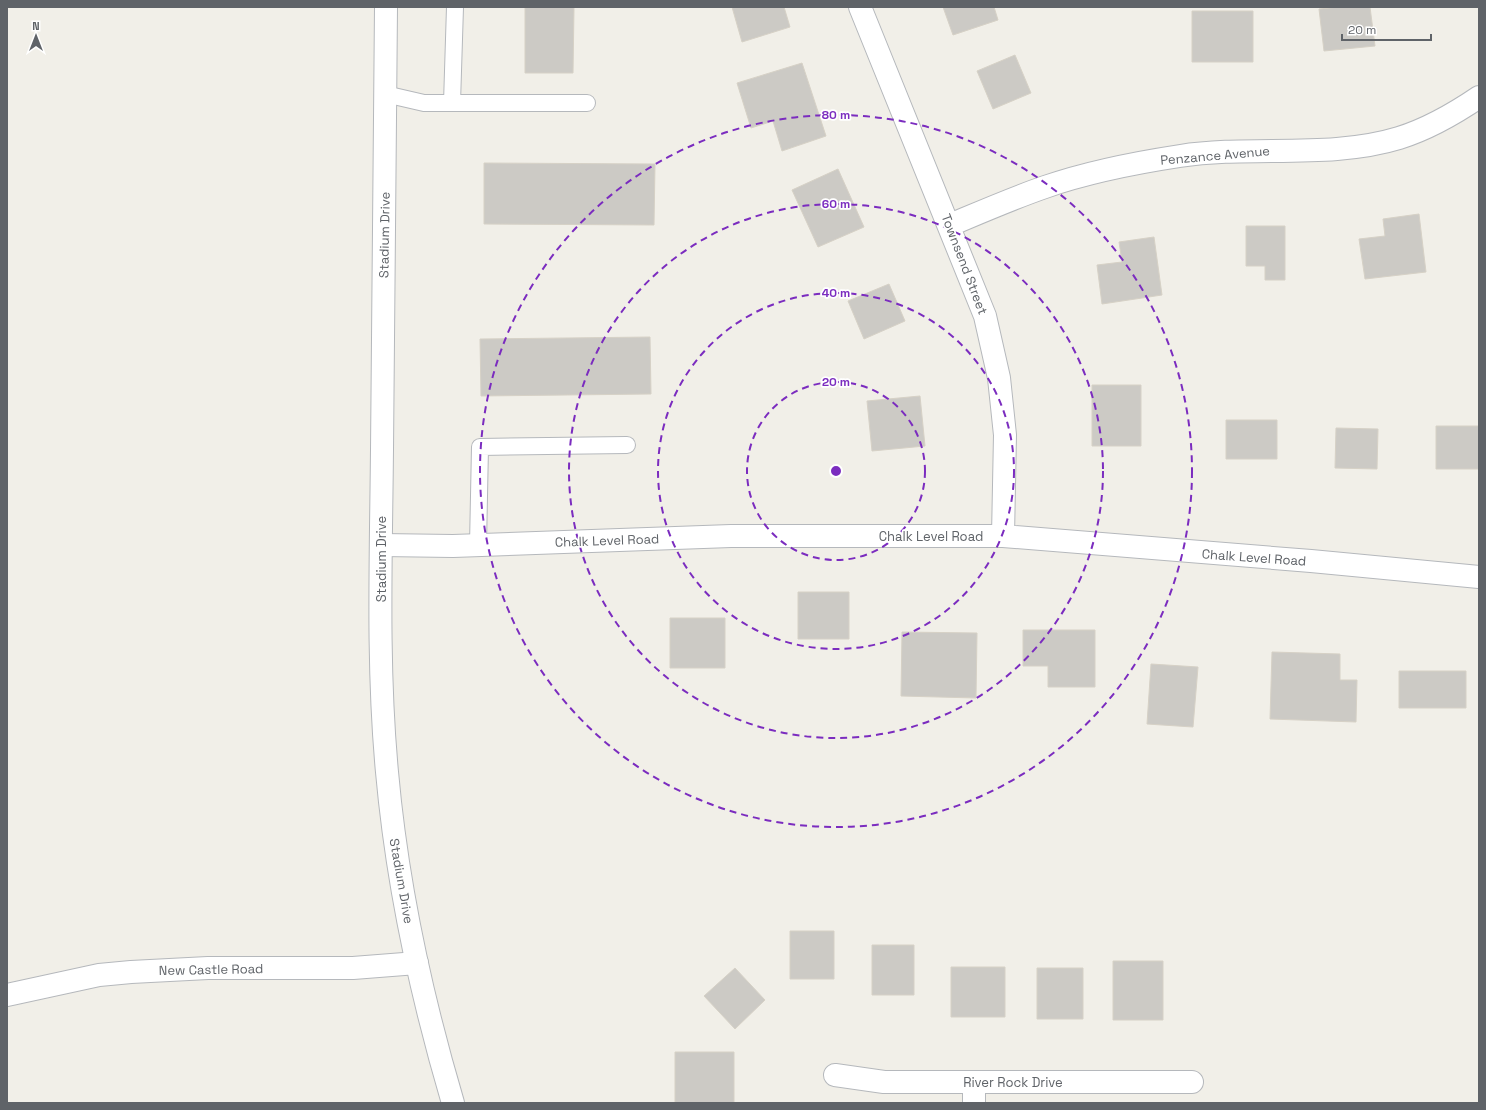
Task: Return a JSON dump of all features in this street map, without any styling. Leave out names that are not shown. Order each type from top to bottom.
[{"type":"street","name":"Stadium Drive","points":[[386,7],[380,657],[387,771],[398,860],[417,964],[452,1103]]},
{"type":"street","name":"Townsend Street","points":[[860,7],[950,225],[985,316],[999,378],[1005,435],[1003,536]]},
{"type":"street","name":"Penzance Avenue","points":[[950,225],[1045,187],[1115,167],[1182,156],[1249,151],[1336,148],[1371,144],[1399,138],[1423,129],[1451,115],[1479,97]]},
{"type":"street","name":"Chalk Level Road","points":[[381,545],[478,545],[731,536],[1003,536],[1311,561],[1479,577]]},
{"type":"street","name":"New Castle Road","points":[[7,995],[99,975],[131,972],[208,968],[353,968],[417,964]]},
{"type":"street","name":"River Rock Drive","points":[[835,1075],[974,1093],[1192,1082]]},
{"type":"lane","points":[[452,103],[455,7]]},
{"type":"lane","points":[[385,94],[424,103],[587,103]]},
{"type":"lane","points":[[478,545],[480,447],[627,445]]},
{"type":"building","points":[[525,7],[574,7],[573,73],[525,73]]},
{"type":"building","points":[[732,7],[784,7],[790,27],[742,42]]},
{"type":"building","points":[[943,7],[994,7],[998,20],[953,35]]},
{"type":"building","points":[[1339,7],[1370,7],[1375,46],[1324,51],[1319,9]]},
{"type":"building","points":[[1192,11],[1253,11],[1253,62],[1192,62]]},
{"type":"building","points":[[1015,55],[1031,93],[993,109],[977,71]]},
{"type":"building","points":[[802,63],[826,136],[782,151],[773,121],[751,128],[737,83]]},
{"type":"building","points":[[484,163],[655,164],[654,225],[484,224]]},
{"type":"building","points":[[838,169],[864,227],[818,247],[792,190]]},
{"type":"building","points":[[1419,214],[1426,272],[1365,279],[1359,239],[1385,236],[1383,219]]},
{"type":"building","points":[[1246,226],[1285,226],[1285,280],[1265,280],[1265,266],[1246,266]]},
{"type":"building","points":[[1154,237],[1162,295],[1102,304],[1097,265],[1122,262],[1119,242]]},
{"type":"building","points":[[889,284],[905,321],[864,339],[848,301]]},
{"type":"building","points":[[650,337],[651,394],[481,396],[480,339]]},
{"type":"building","points":[[1092,385],[1141,385],[1141,446],[1092,446]]},
{"type":"building","points":[[920,396],[925,446],[872,451],[867,401]]},
{"type":"building","points":[[1226,420],[1277,420],[1277,459],[1226,459]]},
{"type":"building","points":[[1436,426],[1479,426],[1479,469],[1436,469]]},
{"type":"building","points":[[1336,428],[1378,429],[1377,469],[1335,468]]},
{"type":"building","points":[[798,592],[849,592],[849,639],[798,639]]},
{"type":"building","points":[[670,618],[725,618],[725,668],[670,668]]},
{"type":"building","points":[[1023,630],[1095,630],[1095,687],[1048,687],[1048,666],[1023,666]]},
{"type":"building","points":[[902,632],[977,633],[976,698],[901,696]]},
{"type":"building","points":[[1272,652],[1340,654],[1340,680],[1357,680],[1356,722],[1270,719]]},
{"type":"building","points":[[1151,664],[1198,667],[1193,727],[1147,724]]},
{"type":"building","points":[[1399,671],[1466,671],[1466,708],[1399,708]]},
{"type":"building","points":[[790,931],[834,931],[834,979],[790,979]]},
{"type":"building","points":[[872,945],[914,945],[914,995],[872,995]]},
{"type":"building","points":[[1113,961],[1163,961],[1163,1020],[1113,1020]]},
{"type":"building","points":[[951,967],[1005,967],[1005,1017],[951,1017]]},
{"type":"building","points":[[735,968],[765,1000],[735,1029],[704,996]]},
{"type":"building","points":[[1037,968],[1083,968],[1083,1019],[1037,1019]]},
{"type":"building","points":[[675,1052],[734,1052],[734,1103],[675,1103]]}]
